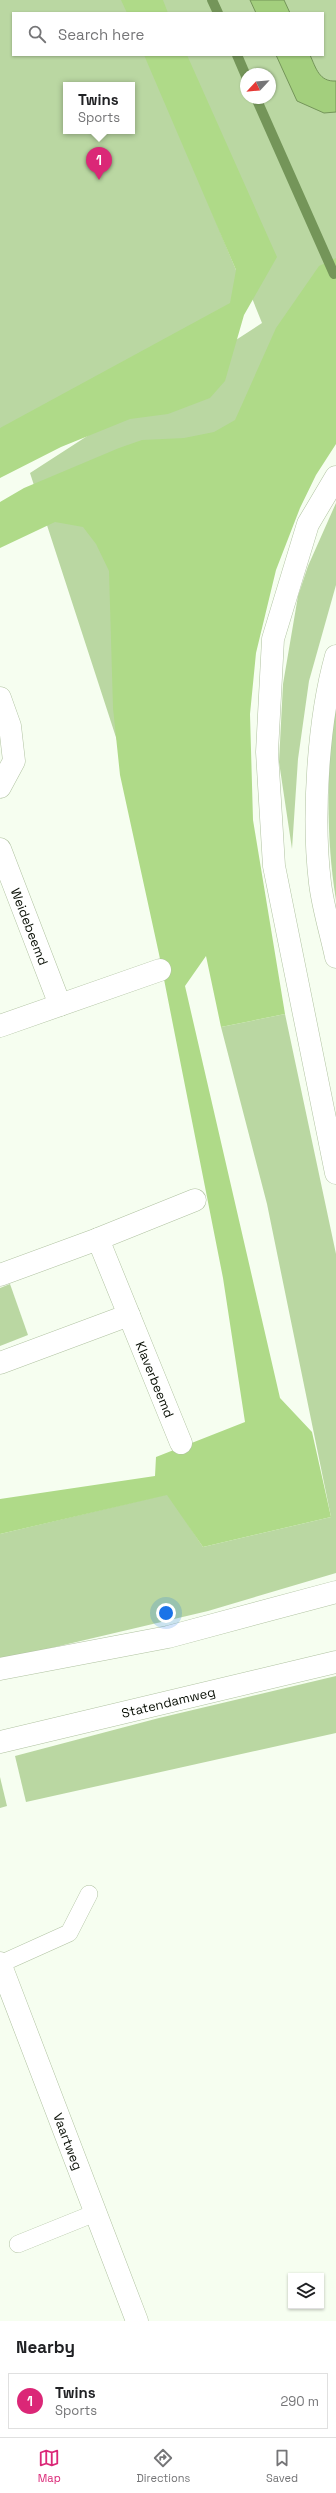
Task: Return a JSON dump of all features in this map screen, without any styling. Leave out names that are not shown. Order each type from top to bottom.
[{"type":"main road","points":[[336,477],[308,524],[273,639],[267,752],[274,866],[336,1173]]},
{"type":"main road","points":[[336,656],[328,687],[317,802],[320,883],[336,957]]},
{"type":"main road","points":[[0,698],[10,726],[14,761],[0,788]]},
{"type":"main road","name":"Weidebeemd","points":[[0,849],[60,1005]]},
{"type":"main road","points":[[0,1026],[160,970]]},
{"type":"main road","points":[[0,1275],[98,1239],[195,1200]]},
{"type":"main road","name":"Klaverbeemd","points":[[98,1239],[181,1443]]},
{"type":"main road","points":[[0,1364],[129,1315]]},
{"type":"main road","points":[[0,1669],[168,1637],[336,1592]]},
{"type":"main road","name":"Statendamweg","points":[[0,1742],[336,1662]]},
{"type":"main road","name":"Vaartweg","points":[[0,1963],[137,2321]]},
{"type":"lane","points":[[0,1963],[69,1933],[89,1894]]},
{"type":"lane","points":[[18,2244],[95,2213]]},
{"type":"shaded area","points":[[0,0],[124,0],[130,12],[12,12],[12,56],[147,56],[236,270],[248,306],[0,431]]},
{"type":"shaded area","points":[[121,0],[163,0],[168,12],[127,12]]},
{"type":"shaded area","points":[[132,0],[336,0],[336,343],[152,848],[30,473],[262,323],[154,56],[324,56],[324,12],[137,12]]},
{"type":"shaded area","points":[[250,0],[284,0],[290,12],[256,12]]},
{"type":"shaded area","points":[[144,56],[187,56],[277,257],[244,315],[225,381],[210,398],[168,414],[130,419],[61,447],[0,478],[0,428],[230,303],[236,270]]},
{"type":"shaded area","points":[[276,56],[310,56],[316,69],[322,77],[330,81],[336,81],[336,112],[324,113],[297,101]]},
{"type":"shaded area","points":[[336,258],[336,444],[316,475],[300,508],[276,570],[256,653],[250,714],[253,820],[285,1014],[221,1027],[206,956],[185,986],[280,1398],[312,1432],[331,1517],[203,1547],[167,1495],[0,1534],[0,1499],[155,1476],[156,1457],[245,1422],[223,1278],[159,954],[120,775],[113,708],[109,571],[96,544],[83,527],[55,522],[0,548],[0,502],[24,488],[119,448],[142,440],[184,438],[214,432],[235,420],[276,328],[319,266]]},
{"type":"shaded area","points":[[336,503],[336,585],[309,681],[298,759],[292,849],[279,762],[283,684],[298,596],[308,566]]},
{"type":"shaded area","points":[[336,695],[336,900],[332,875],[328,798]]},
{"type":"shaded area","points":[[285,1014],[336,1254],[336,1573],[208,1611],[0,1660],[0,1534],[168,1494],[203,1547],[331,1517],[267,1204],[221,1027]]},
{"type":"shaded area","points":[[10,1284],[28,1335],[0,1346],[0,1288]]},
{"type":"shaded area","points":[[336,1676],[336,1733],[26,1802],[15,1756],[159,1718]]},
{"type":"shaded area","points":[[0,1777],[7,1806],[0,1808]]},
{"type":"waterway","points":[[212,0],[218,12]]},
{"type":"waterway","points":[[237,56],[243,68]]},
{"type":"waterway","points":[[259,104],[334,274]]},
{"type":"place","name":"Twins","points":[[99,180]]}]
